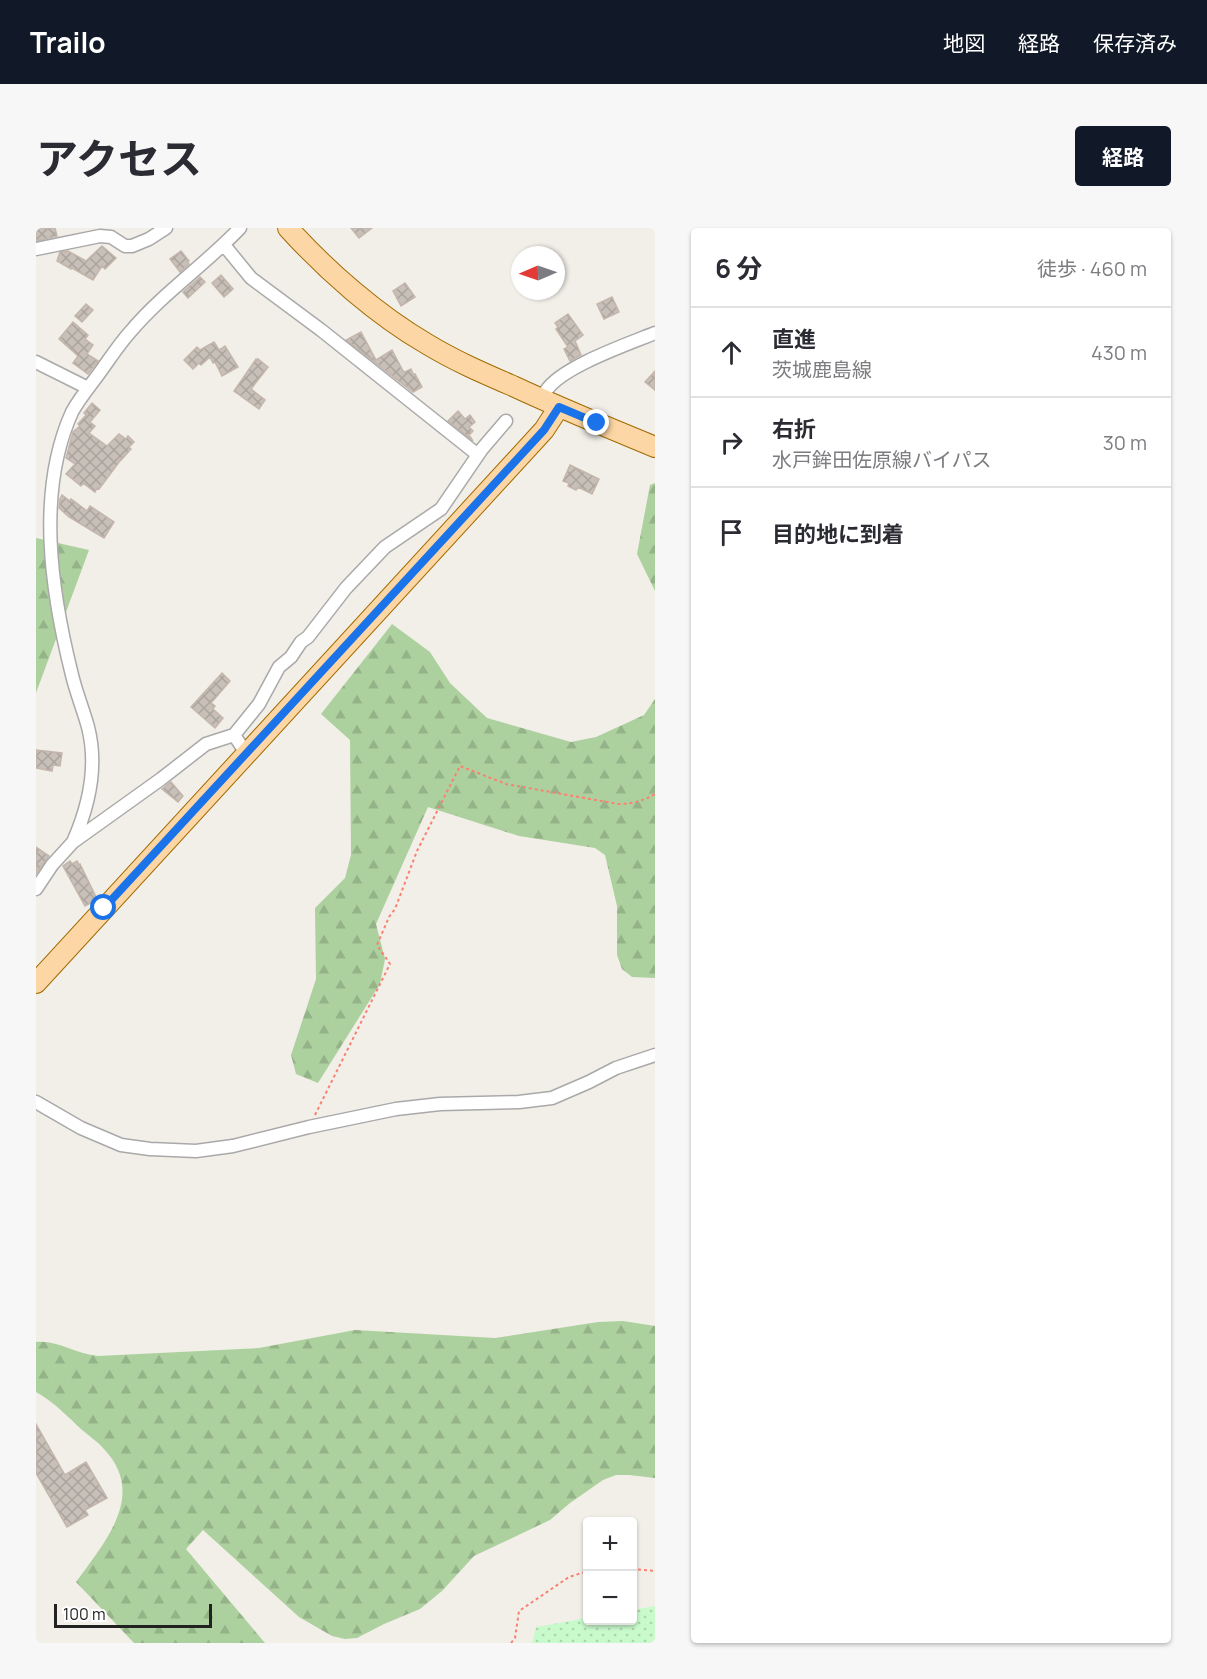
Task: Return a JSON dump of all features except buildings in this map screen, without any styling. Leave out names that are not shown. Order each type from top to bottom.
[{"type":"main road","points":[[288,228],[346,284],[397,325],[426,344],[460,363],[655,447]]},
{"type":"main road","points":[[36,983],[544,430],[551,403]]},
{"type":"street","points":[[36,249],[100,236],[111,237],[125,246],[132,246],[149,240],[166,228]]},
{"type":"street","points":[[73,842],[91,786],[91,747],[72,676],[52,578],[47,519],[55,462],[64,430],[73,411],[130,331],[240,228]]},
{"type":"street","points":[[224,245],[251,278],[478,455]]},
{"type":"street","points":[[551,403],[547,390],[558,379],[576,367],[655,333]]},
{"type":"street","points":[[36,362],[88,388]]},
{"type":"street","points":[[36,889],[52,865],[73,842],[206,744],[234,735],[260,704],[279,667],[308,637],[346,588],[385,547],[441,509],[478,455],[506,421]]},
{"type":"street","points":[[447,502],[463,518]]},
{"type":"street","points":[[234,735],[246,753]]},
{"type":"street","points":[[36,1102],[81,1128],[121,1145],[196,1151],[233,1146],[396,1109],[440,1104],[519,1102],[552,1098],[616,1068],[655,1054]]},
{"type":"path","points":[[309,1127],[390,964],[377,945],[417,851],[460,766],[506,783],[618,804],[631,804],[646,800],[655,794]]},
{"type":"path","points":[[637,1569],[655,1571]]},
{"type":"path","points":[[511,1643],[515,1638],[519,1611],[569,1576],[583,1572]]},
{"type":"green space","points":[[655,483],[655,591],[637,554],[650,485]]},
{"type":"green space","points":[[36,538],[89,550],[36,693]]},
{"type":"green space","points":[[392,624],[430,652],[450,683],[487,718],[571,742],[596,737],[644,715],[655,699],[655,978],[632,977],[622,969],[617,955],[617,906],[605,855],[595,848],[519,836],[428,807],[376,924],[385,959],[380,984],[318,1083],[296,1074],[291,1055],[316,979],[315,908],[345,878],[351,855],[350,740],[321,714]]},
{"type":"green space","points":[[623,1321],[655,1326],[655,1478],[616,1475],[603,1480],[550,1520],[474,1556],[442,1591],[420,1609],[357,1638],[345,1639],[332,1636],[299,1617],[203,1530],[186,1549],[265,1643],[134,1643],[76,1582],[99,1551],[117,1517],[122,1500],[122,1483],[116,1465],[101,1445],[36,1392],[36,1342],[52,1343],[98,1356],[259,1348],[355,1330],[495,1338],[598,1322]]},
{"type":"green space","points":[[655,1606],[655,1643],[532,1643],[536,1627],[583,1619],[583,1625],[637,1625],[637,1609]]},
{"type":"route","points":[[104,908],[544,430],[559,407],[597,423]]}]
